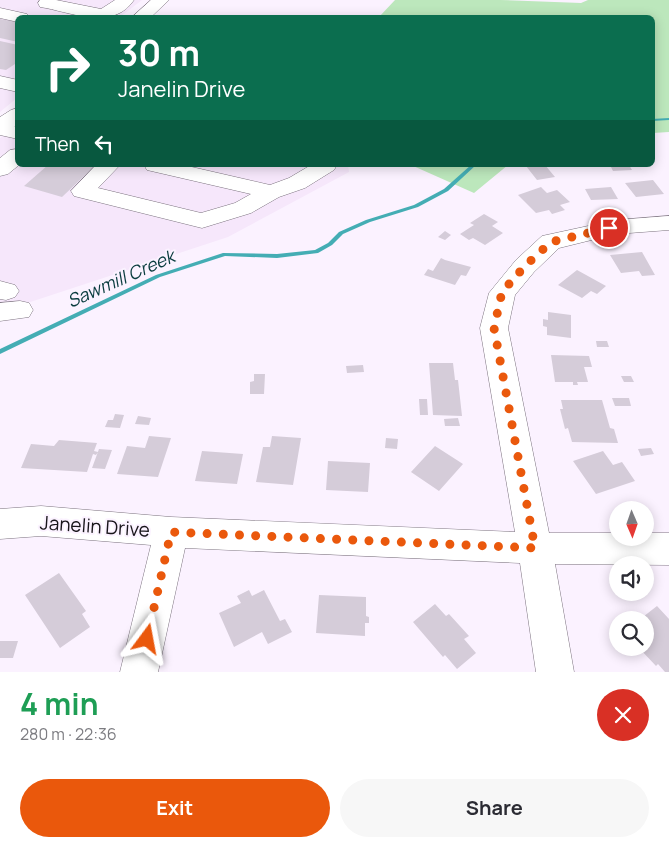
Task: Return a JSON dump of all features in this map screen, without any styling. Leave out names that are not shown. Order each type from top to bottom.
[{"type":"street","points":[[143,15],[161,0]]},
{"type":"street","points":[[92,1],[121,3],[140,15]]},
{"type":"street","points":[[46,3],[104,15],[121,3]]},
{"type":"street","points":[[0,13],[15,17]]},
{"type":"street","points":[[0,170],[15,157]]},
{"type":"street","points":[[107,167],[82,191],[202,221],[243,208],[271,192],[297,183],[323,167]]},
{"type":"street","points":[[164,167],[271,192]]},
{"type":"street","points":[[555,672],[535,548],[494,328],[502,292],[525,266],[551,242],[616,227],[669,223]]},
{"type":"street","name":"Janelin Drive","points":[[0,524],[41,521],[171,532],[535,548],[669,549]]},
{"type":"street","points":[[140,672],[171,532]]},
{"type":"shaded area","points":[[0,0],[142,0],[123,15],[15,15],[15,100],[0,112]]},
{"type":"shaded area","points":[[15,126],[15,167],[348,167],[349,172],[228,237],[0,312],[0,138]]},
{"type":"green space","points":[[395,0],[500,0],[581,3],[588,0],[669,0],[669,132],[655,133],[655,15],[381,15]]},
{"type":"green space","points":[[416,167],[506,167],[474,193]]},
{"type":"building","points":[[0,19],[15,22],[15,41],[0,38]]},
{"type":"building","points":[[0,41],[15,44],[15,64],[6,70],[0,69]]},
{"type":"building","points":[[46,167],[94,167],[62,197],[24,186]]},
{"type":"building","points":[[527,167],[547,167],[555,177],[537,180]]},
{"type":"building","points":[[611,167],[630,167],[632,170],[613,171]]},
{"type":"building","points":[[653,180],[664,194],[636,197],[625,183]]},
{"type":"building","points":[[541,187],[547,193],[557,190],[570,202],[560,205],[565,210],[552,214],[549,210],[536,213],[518,195]]},
{"type":"building","points":[[611,187],[618,199],[591,200],[585,189]]},
{"type":"building","points":[[484,214],[498,222],[492,226],[503,233],[485,245],[473,238],[469,240],[460,234],[474,225],[470,223]]},
{"type":"building","points":[[445,231],[451,235],[445,240],[438,237]]},
{"type":"building","points":[[642,252],[655,275],[642,276],[639,271],[621,273],[610,255]]},
{"type":"building","points":[[441,258],[471,267],[466,276],[461,275],[455,285],[424,275],[428,269],[433,271]]},
{"type":"building","points":[[577,270],[606,286],[597,294],[591,291],[582,298],[558,285]]},
{"type":"building","points":[[548,312],[571,315],[571,338],[547,335],[547,327],[543,326],[543,319],[548,320]]},
{"type":"building","points":[[596,341],[607,341],[609,347],[597,347]]},
{"type":"building","points":[[551,355],[589,356],[592,367],[584,367],[588,382],[577,382],[578,385],[573,385],[573,382],[555,382]]},
{"type":"building","points":[[429,363],[453,363],[455,380],[458,380],[462,416],[433,415]]},
{"type":"building","points":[[363,365],[364,372],[347,373],[346,366]]},
{"type":"building","points":[[254,374],[265,374],[264,394],[250,394],[250,382],[254,381]]},
{"type":"building","points":[[621,376],[631,376],[634,382],[624,382]]},
{"type":"building","points":[[612,398],[629,398],[631,406],[615,406]]},
{"type":"building","points":[[419,399],[427,399],[428,415],[420,415]]},
{"type":"building","points":[[561,400],[602,400],[610,428],[614,429],[618,443],[572,442],[568,428],[565,429],[560,409],[563,409]]},
{"type":"building","points":[[115,414],[124,415],[120,428],[105,427],[108,420],[113,420]]},
{"type":"building","points":[[138,416],[151,418],[149,425],[135,424]]},
{"type":"building","points":[[458,418],[460,426],[445,426],[444,419]]},
{"type":"building","points":[[149,436],[171,438],[158,477],[117,474],[127,446],[145,448]]},
{"type":"building","points":[[272,436],[301,438],[293,485],[256,482],[263,447],[270,447]]},
{"type":"building","points":[[386,438],[398,439],[397,449],[385,448]]},
{"type":"building","points":[[59,440],[97,443],[94,451],[98,452],[96,455],[93,454],[87,472],[21,468],[31,444],[54,446]]},
{"type":"building","points":[[435,446],[463,464],[439,491],[411,472]]},
{"type":"building","points":[[651,448],[654,454],[641,456],[638,449]]},
{"type":"building","points":[[99,449],[112,450],[105,469],[92,468]]},
{"type":"building","points":[[202,451],[243,454],[237,484],[195,481]]},
{"type":"building","points":[[603,451],[613,465],[622,462],[635,481],[596,494],[573,461]]},
{"type":"building","points":[[328,461],[370,463],[368,492],[326,490]]},
{"type":"building","points":[[59,573],[86,611],[82,614],[90,627],[60,648],[25,595]]},
{"type":"building","points":[[249,590],[252,596],[264,590],[280,621],[285,619],[292,632],[268,644],[262,632],[234,647],[219,613],[241,603],[237,596]]},
{"type":"building","points":[[319,595],[366,597],[366,616],[369,617],[369,623],[365,623],[365,636],[316,633]]},
{"type":"building","points":[[435,604],[446,616],[449,614],[469,636],[464,639],[476,653],[457,669],[445,655],[443,657],[413,622]]},
{"type":"building","points":[[657,606],[669,619],[669,672],[665,672],[658,664],[656,666],[647,656],[654,656],[654,611],[651,611]]},
{"type":"building","points":[[0,641],[18,641],[13,658],[0,658]]},
{"type":"waterway","name":"Sawmill Creek","points":[[655,120],[669,119]]},
{"type":"waterway","name":"Sawmill Creek","points":[[0,352],[158,276],[225,254],[277,256],[316,252],[330,244],[341,233],[368,221],[416,206],[446,190],[472,167]]},
{"type":"route","points":[[147,639],[171,532],[535,548],[494,328],[502,292],[525,266],[551,242],[609,228]]}]
